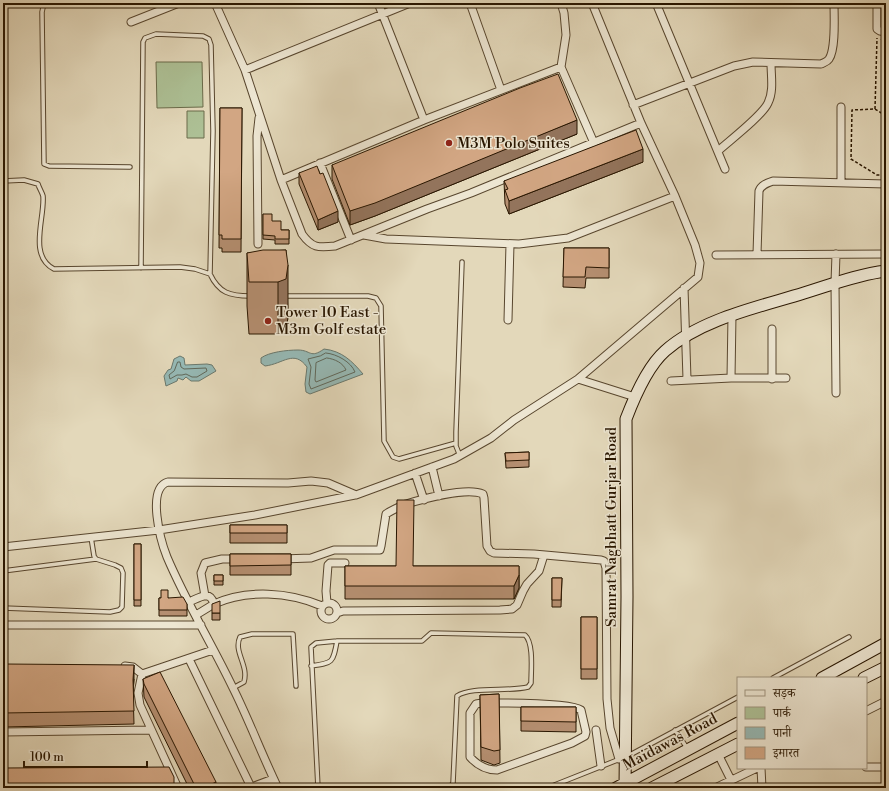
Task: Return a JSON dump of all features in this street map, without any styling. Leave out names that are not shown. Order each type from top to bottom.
[{"type":"street","points":[[131,22],[180,3]]},
{"type":"street","points":[[215,3],[245,70],[281,180],[302,234],[314,246],[335,246],[351,240],[471,193],[641,123]]},
{"type":"street","points":[[378,3],[424,120]]},
{"type":"street","points":[[245,70],[410,3]]},
{"type":"street","points":[[470,3],[501,90]]},
{"type":"street","points":[[562,3],[566,35],[561,67],[594,142]]},
{"type":"street","points":[[3,547],[159,530],[255,515],[356,495],[432,467],[460,456],[491,438],[514,420],[578,379],[698,277],[700,263],[695,244],[675,196],[633,105],[592,3]]},
{"type":"street","points":[[656,3],[725,168]]},
{"type":"street","points":[[633,105],[734,66],[753,62],[821,64],[827,62],[830,58],[833,44],[834,3]]},
{"type":"street","points":[[877,3],[877,28],[880,31],[886,32]]},
{"type":"street","points":[[718,151],[756,117],[768,104],[771,92],[771,63]]},
{"type":"street","points":[[281,180],[424,120],[561,67]]},
{"type":"street","points":[[841,107],[841,183]]},
{"type":"street","points":[[258,244],[257,136],[260,116]]},
{"type":"street","points":[[320,163],[351,240]]},
{"type":"street","points":[[757,254],[759,191],[765,184],[773,181],[886,184]]},
{"type":"street","points":[[364,235],[386,239],[510,244],[568,238],[675,196]]},
{"type":"street","points":[[508,320],[510,244]]},
{"type":"street","points":[[836,254],[836,393]]},
{"type":"street","points":[[716,255],[886,254]]},
{"type":"street","name":"Samrat Nagbhatt Gurjar Road","points":[[622,786],[627,597],[626,419],[634,397],[664,351],[701,328],[732,315],[835,283],[886,271]]},
{"type":"street","points":[[684,288],[687,379]]},
{"type":"street","points":[[731,378],[732,315]]},
{"type":"street","points":[[772,329],[772,379]]},
{"type":"street","points":[[671,381],[687,379],[786,378]]},
{"type":"street","points":[[578,379],[634,397]]},
{"type":"street","points":[[432,467],[439,496]]},
{"type":"street","points":[[414,473],[424,500]]},
{"type":"street","points":[[278,788],[233,688],[167,556],[159,530],[156,506],[158,494],[163,483],[168,482],[288,483],[311,481],[328,483],[356,495]]},
{"type":"street","points":[[274,559],[311,558],[334,550],[380,550],[386,514],[405,505],[439,496],[459,492],[479,492],[483,494],[484,498],[487,546],[490,551],[494,553],[534,554],[601,560],[605,564],[606,692],[610,728],[622,758]]},
{"type":"street","points":[[337,612],[512,609],[517,605],[527,584],[539,571],[544,555]]},
{"type":"street","points":[[206,596],[201,573],[205,563],[222,559],[244,559]]},
{"type":"street","points":[[196,615],[224,600],[243,596],[283,595],[324,605],[335,605],[337,612],[333,619],[325,618],[321,614],[324,605],[328,565],[330,563],[345,563]]},
{"type":"street","points":[[189,602],[209,596],[212,598],[214,604]]},
{"type":"street","points":[[3,625],[201,625]]},
{"type":"street","points":[[824,677],[886,643]]},
{"type":"street","points":[[142,674],[213,650]]},
{"type":"street","points":[[189,659],[250,788],[273,779]]},
{"type":"street","points":[[118,666],[133,667],[142,674]]},
{"type":"street","points":[[866,677],[886,667]]},
{"type":"street","points":[[142,674],[138,693],[140,705],[168,774],[178,788]]},
{"type":"street","points":[[867,710],[886,701]]},
{"type":"street","points":[[476,704],[528,704],[578,708],[581,710],[586,732],[585,736],[572,743],[498,770],[491,770],[481,767],[470,757],[470,713],[476,704]]},
{"type":"street","name":"Maidawas Road","points":[[622,786],[737,724]]},
{"type":"street","points":[[586,732],[610,728]]},
{"type":"street","points":[[3,732],[150,730]]},
{"type":"street","points":[[596,730],[601,766]]},
{"type":"street","points":[[652,788],[737,744]]},
{"type":"street","points":[[718,754],[731,784]]},
{"type":"street","points":[[867,767],[886,767]]},
{"type":"street","points":[[715,788],[731,784],[754,769]]},
{"type":"street","points":[[762,769],[762,788]]},
{"type":"lane","points":[[3,5],[8,3]]},
{"type":"lane","points":[[44,3],[42,12],[44,164],[48,166],[130,167]]},
{"type":"lane","points":[[141,268],[143,42],[145,38],[156,34],[203,36],[209,39],[211,45],[213,131],[210,274],[222,291],[235,296],[251,296]]},
{"type":"lane","points":[[3,181],[24,180],[38,184],[43,195],[39,245],[42,258],[47,266],[54,269],[180,267],[195,269],[210,274]]},
{"type":"lane","points":[[460,456],[456,443],[462,262]]},
{"type":"lane","points":[[282,296],[368,296],[376,298],[381,306],[384,441],[388,450],[393,457],[400,459],[456,443]]},
{"type":"lane","points":[[91,537],[94,556],[96,559]]},
{"type":"lane","points":[[3,571],[96,559],[121,568],[123,573],[122,607],[119,610],[110,612],[3,608]]},
{"type":"lane","points":[[318,788],[311,647],[316,644],[337,641],[422,641],[431,633],[525,635],[528,638],[530,645],[531,683],[528,687],[518,690],[462,692],[457,696],[453,783],[455,788]]},
{"type":"lane","points":[[233,688],[244,682],[246,676],[244,664],[238,650],[238,642],[240,637],[252,634],[293,634],[296,686]]},
{"type":"lane","points":[[775,677],[849,638]]},
{"type":"lane","points":[[311,666],[324,664],[331,661],[335,656],[337,641]]},
{"type":"lane","points":[[547,788],[622,758],[737,698]]},
{"type":"lane","points":[[676,730],[688,750]]},
{"type":"lane","points":[[449,788],[453,783]]},
{"type":"path","points":[[875,109],[877,37],[886,42]]},
{"type":"path","points":[[886,116],[875,109],[852,110],[851,159],[877,175],[886,175]]},
{"type":"green space","points":[[156,62],[202,62],[203,107],[157,108]]},
{"type":"green space","points":[[187,111],[204,111],[204,138],[187,138]]},
{"type":"water","points":[[324,349],[336,352],[346,357],[363,374],[310,394],[306,392],[305,384],[307,367],[302,362],[293,358],[265,366],[261,363],[261,358],[273,353],[302,350],[313,354]]},
{"type":"water","points":[[180,356],[184,358],[185,365],[207,364],[212,365],[216,371],[199,381],[191,381],[186,377],[183,380],[178,378],[177,381],[166,386],[164,376],[168,370],[171,369],[174,359]]},
{"type":"building","points":[[558,74],[577,120],[375,203],[350,211],[332,165],[520,88]]},
{"type":"building","points":[[220,108],[242,108],[241,239],[222,239],[222,235],[219,235]]},
{"type":"building","points":[[636,130],[643,149],[509,201],[505,190],[508,189],[504,181]]},
{"type":"building","points":[[317,166],[320,174],[323,173],[338,211],[318,220],[299,173]]},
{"type":"building","points":[[263,214],[272,214],[272,221],[281,221],[281,230],[289,230],[289,239],[275,239],[275,236],[263,235]]},
{"type":"building","points":[[564,248],[609,248],[609,268],[586,267],[585,277],[563,277]]},
{"type":"building","points":[[263,250],[286,250],[288,265],[286,279],[278,282],[249,282],[247,253]]},
{"type":"building","points":[[529,452],[529,460],[506,461],[505,453]]},
{"type":"building","points":[[397,500],[414,500],[413,566],[519,566],[519,575],[514,586],[345,586],[345,566],[396,566]]},
{"type":"building","points":[[230,525],[287,525],[287,533],[230,533]]},
{"type":"building","points":[[134,544],[141,544],[141,600],[134,600]]},
{"type":"building","points":[[230,554],[291,554],[291,565],[230,566]]},
{"type":"building","points":[[214,575],[223,575],[223,581],[214,581]]},
{"type":"building","points":[[552,578],[562,578],[561,600],[552,600]]},
{"type":"building","points":[[161,590],[168,590],[168,598],[183,597],[187,604],[187,610],[159,610]]},
{"type":"building","points":[[220,601],[220,613],[212,613],[212,604]]},
{"type":"building","points":[[581,617],[597,617],[597,669],[581,669]]},
{"type":"building","points":[[4,664],[134,665],[134,711],[3,713]]},
{"type":"building","points":[[160,672],[216,782],[203,788],[196,788],[144,684],[143,679]]},
{"type":"building","points":[[499,694],[500,750],[494,751],[481,747],[480,695]]},
{"type":"building","points":[[521,707],[576,707],[576,722],[521,721]]},
{"type":"building","points":[[169,767],[174,777],[174,788],[3,787],[3,768]]},
{"type":"place","name":"M3M Polo Suites","points":[[449,143]]},
{"type":"place","name":"Tower 10 East - M3m Golf estate","points":[[268,321]]}]
